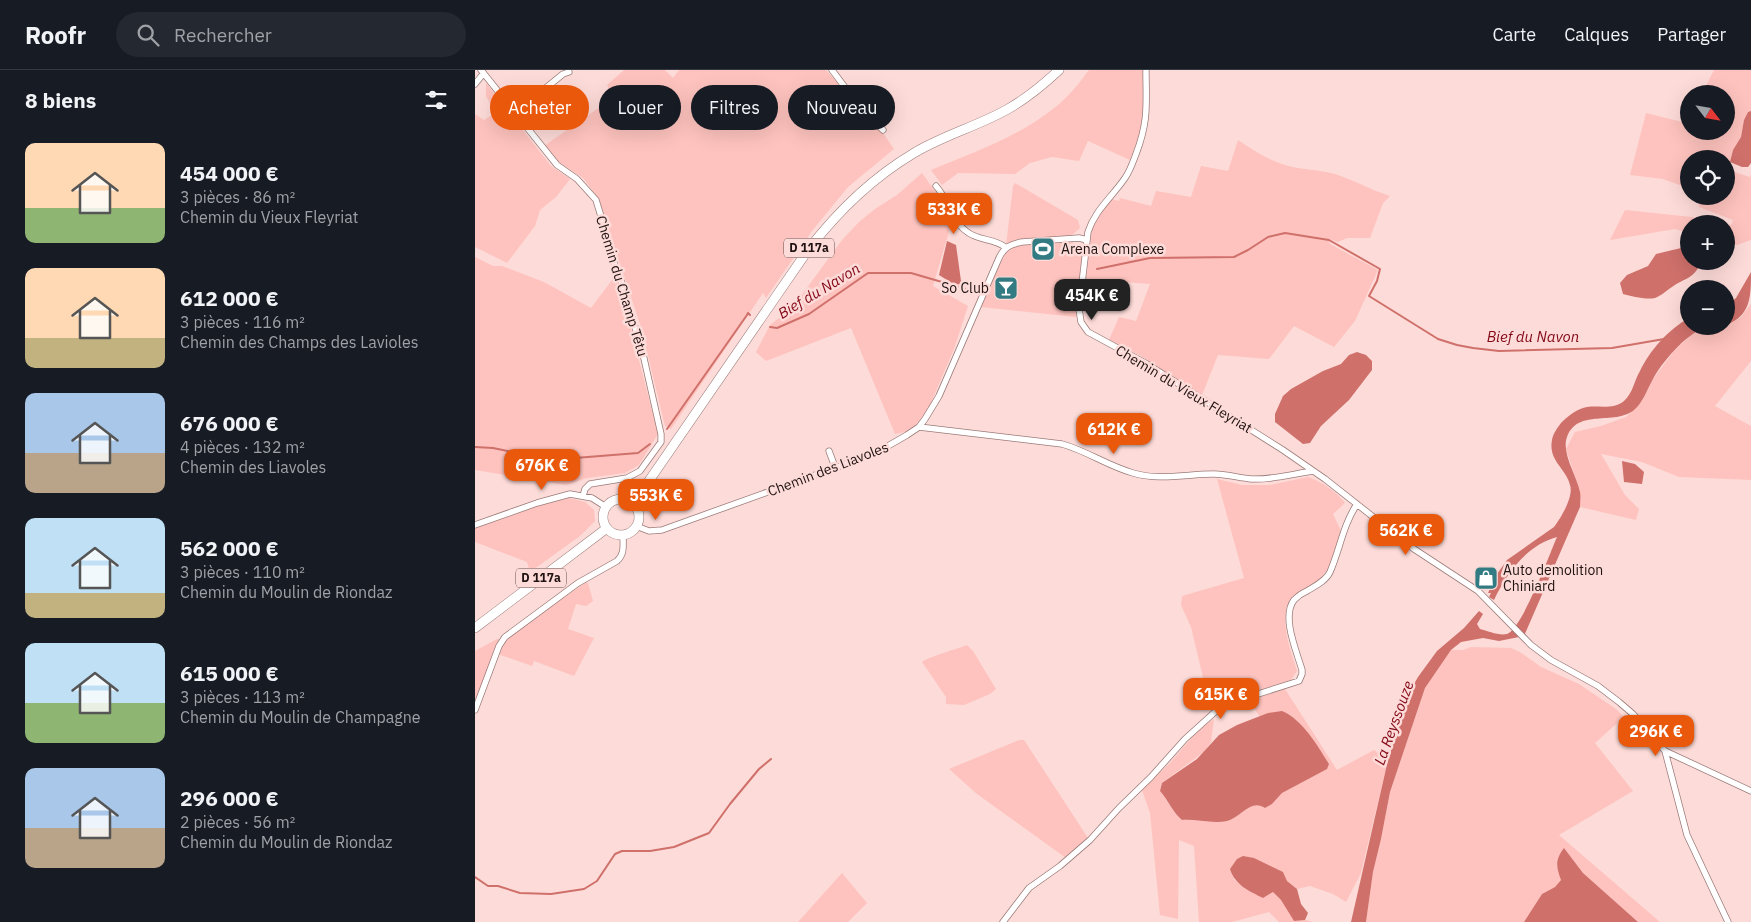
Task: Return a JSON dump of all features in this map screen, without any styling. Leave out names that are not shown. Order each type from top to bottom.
[{"type":"main road","name":"D 117a","points":[[633,504],[808,250],[823,230],[848,204],[896,164],[935,142],[1007,110],[1059,70]]},
{"type":"main road","points":[[621,499],[633,504],[638,514],[636,526],[628,534],[617,535],[607,528],[603,518],[606,507],[615,500],[621,499]]},
{"type":"main road","name":"D 117a","points":[[475,628],[607,528]]},
{"type":"street","points":[[832,70],[843,85]]},
{"type":"street","name":"Chemin du Vieux Fleyriat","points":[[1146,70],[1147,118],[1141,140],[1126,176],[1094,216],[1087,240],[1079,316],[1088,332],[1147,364],[1313,471],[1414,549],[1478,591],[1522,638],[1551,660],[1584,677],[1619,702],[1633,714],[1665,751]]},
{"type":"street","points":[[475,84],[482,72]]},
{"type":"street","name":"Chemin du Champ Têtu","points":[[482,72],[492,85]]},
{"type":"street","points":[[550,85],[563,74],[569,72]]},
{"type":"street","name":"Chemin du Champ Têtu","points":[[528,130],[557,165],[577,179],[596,200],[603,223],[605,242],[620,277],[643,354],[661,434],[661,442],[640,471],[627,478],[590,484],[585,489],[583,496]]},
{"type":"street","points":[[937,186],[966,232],[998,242],[1005,248],[1014,243],[1022,242],[1079,238],[1087,240]]},
{"type":"street","name":"Chemin des Liavoles","points":[[636,526],[649,531],[662,530],[881,450],[919,426],[939,396],[1005,248]]},
{"type":"street","points":[[919,426],[1062,444],[1078,448],[1104,462],[1133,473],[1167,478],[1213,474],[1252,479],[1313,471]]},
{"type":"street","points":[[829,450],[835,467]]},
{"type":"street","points":[[475,525],[570,494],[592,498],[606,507]]},
{"type":"street","points":[[1003,922],[1029,888],[1060,866],[1090,840],[1185,739],[1216,711],[1233,702],[1299,680],[1302,670],[1293,643],[1290,624],[1292,604],[1297,597],[1328,575],[1350,514],[1357,504]]},
{"type":"street","points":[[475,710],[499,646],[505,637],[578,583],[617,562],[621,558],[623,550],[623,535]]},
{"type":"street","points":[[1665,751],[1751,791]]},
{"type":"street","points":[[1665,751],[1687,835],[1728,922]]},
{"type":"shaded area","points":[[624,70],[665,70],[673,78],[679,70],[826,70],[840,85],[788,85],[788,130],[880,130],[894,149],[848,187],[812,231],[766,298],[763,293],[671,429],[665,426],[641,327],[598,198],[583,178],[560,163],[544,146],[567,130],[589,130],[589,115],[599,108],[599,130],[681,130],[681,85],[607,85]]},
{"type":"shaded area","points":[[1089,70],[1143,70],[1144,108],[1142,128],[1130,160],[1088,141],[1079,161],[1052,157],[1030,163],[1015,174],[958,173],[942,185],[931,170],[981,150],[1029,126],[1062,101]]},
{"type":"shaded area","points":[[1714,70],[1751,70],[1751,111],[1748,112],[1744,120],[1741,137],[1733,150],[1680,150],[1680,185],[1663,179],[1630,175],[1646,113],[1680,122],[1680,140],[1735,140],[1735,85],[1706,85]]},
{"type":"shaded area","points":[[486,83],[490,88],[490,104],[486,96]]},
{"type":"shaded area","points":[[1751,111],[1751,163],[1748,167],[1742,167],[1735,164],[1735,150],[1733,150],[1741,137],[1744,120],[1748,112]]},
{"type":"shaded area","points":[[475,114],[484,120],[490,116],[490,130],[523,130],[551,166],[570,179],[556,197],[540,210],[535,226],[507,263],[475,247]]},
{"type":"shaded area","points":[[1238,140],[1259,154],[1276,162],[1288,166],[1335,174],[1390,196],[1383,203],[1370,238],[1347,238],[1338,242],[1329,239],[1330,244],[1378,270],[1355,321],[1334,347],[1294,326],[1269,359],[1218,355],[1202,395],[1141,356],[1109,340],[1119,317],[1136,321],[1150,284],[1086,279],[1092,229],[1096,219],[1111,199],[1119,201],[1120,198],[1151,206],[1156,191],[1191,197],[1201,166],[1228,171]]},
{"type":"shaded area","points":[[1735,172],[1750,177],[1751,173],[1751,240],[1735,244],[1735,215],[1720,215],[1699,207],[1699,205],[1735,205]]},
{"type":"shaded area","points":[[922,173],[937,194],[951,225],[933,286],[968,306],[954,349],[930,405],[920,421],[909,431],[895,434],[851,328],[766,361],[756,352],[770,325],[793,307],[842,240],[860,221],[897,195]]},
{"type":"shaded area","name":"Arena Complexe","points":[[1015,183],[1078,220],[1080,228],[1072,235],[1073,243],[1082,252],[1076,317],[981,307],[1005,254],[1013,186]]},
{"type":"shaded area","points":[[1625,210],[1680,216],[1680,230],[1675,229],[1610,240]]},
{"type":"shaded area","points":[[947,241],[956,245],[960,284],[955,285],[939,275]]},
{"type":"shaded area","points":[[1680,248],[1680,270],[1697,270],[1692,275],[1680,280],[1680,282],[1655,298],[1623,294],[1620,283],[1627,275],[1648,266],[1656,254]]},
{"type":"shaded area","points":[[475,257],[493,266],[502,266],[544,282],[591,308],[615,276],[623,298],[658,434],[639,465],[625,473],[587,478],[566,485],[475,470]]},
{"type":"shaded area","points":[[1751,272],[1751,289],[1748,304],[1745,311],[1735,320],[1736,298]]},
{"type":"shaded area","points":[[1751,304],[1751,361],[1715,406],[1751,426],[1751,480],[1679,477],[1642,462],[1601,454],[1625,495],[1639,509],[1636,520],[1580,507],[1580,493],[1566,449],[1575,432],[1601,426],[1626,417],[1642,401],[1653,379],[1674,351],[1690,336],[1735,335],[1735,321],[1741,317]]},
{"type":"shaded area","points":[[1680,324],[1680,335],[1692,335],[1674,350],[1661,366],[1637,407],[1626,415],[1579,423],[1572,428],[1567,437],[1566,450],[1580,492],[1580,507],[1524,636],[1499,641],[1483,638],[1461,642],[1451,650],[1425,688],[1390,792],[1373,872],[1366,922],[1351,922],[1388,760],[1409,693],[1437,651],[1464,628],[1479,611],[1483,614],[1477,624],[1480,629],[1497,634],[1507,634],[1513,629],[1528,605],[1557,537],[1536,546],[1519,561],[1505,580],[1494,600],[1489,597],[1491,593],[1488,593],[1497,574],[1507,560],[1554,527],[1569,501],[1571,490],[1568,479],[1555,459],[1551,447],[1555,431],[1561,423],[1580,409],[1609,407],[1624,401],[1631,391],[1644,363],[1674,328]]},
{"type":"shaded area","points":[[1357,352],[1366,355],[1372,361],[1372,370],[1349,400],[1321,426],[1310,443],[1303,444],[1275,422],[1275,414],[1283,396],[1291,389],[1323,371],[1341,364],[1349,355]]},
{"type":"shaded area","points":[[1622,461],[1635,464],[1644,472],[1642,484],[1624,482]]},
{"type":"shaded area","points":[[1308,477],[1328,487],[1345,503],[1333,514],[1341,531],[1327,570],[1317,581],[1293,597],[1288,604],[1285,622],[1286,633],[1297,671],[1291,680],[1229,700],[1211,711],[1191,627],[1181,605],[1182,596],[1244,578],[1217,479],[1242,485],[1270,485]]},
{"type":"shaded area","points":[[569,498],[585,502],[594,510],[595,521],[580,536],[530,572],[527,562],[475,542],[475,527],[554,500]]},
{"type":"shaded area","points":[[586,582],[588,583],[593,601],[586,606],[576,604],[568,629],[594,638],[574,676],[534,661],[532,666],[498,654],[501,645],[506,639]]},
{"type":"shaded area","points":[[500,639],[475,706],[475,651]]},
{"type":"shaded area","points":[[967,645],[973,651],[996,689],[990,694],[964,705],[946,704],[946,697],[922,662],[936,655]]},
{"type":"shaded area","points":[[1471,647],[1511,648],[1520,652],[1541,667],[1579,684],[1616,709],[1624,717],[1595,743],[1633,791],[1559,835],[1660,922],[1638,922],[1583,873],[1564,848],[1561,880],[1555,887],[1542,894],[1525,922],[1366,922],[1373,872],[1390,792],[1425,688],[1451,650],[1463,650]]},
{"type":"shaded area","points":[[1285,689],[1337,770],[1374,750],[1388,760],[1361,873],[1346,902],[1333,894],[1310,886],[1297,889],[1287,881],[1283,872],[1233,879],[1263,898],[1273,892],[1281,900],[1294,921],[1305,920],[1314,922],[1279,922],[1269,912],[1232,922],[1199,922],[1194,846],[1179,840],[1178,919],[1160,915],[1150,813],[1142,790],[1169,764],[1201,727],[1214,719],[1211,742],[1205,751],[1162,783],[1160,791],[1174,812],[1183,820],[1191,820],[1255,804],[1260,804],[1265,808],[1272,804],[1282,793],[1329,764],[1310,736],[1268,713],[1260,717],[1249,701]]},
{"type":"shaded area","points":[[1282,711],[1297,720],[1309,734],[1329,764],[1327,769],[1282,793],[1272,804],[1265,808],[1255,805],[1227,821],[1182,820],[1160,791],[1162,783],[1197,759],[1219,735],[1237,725],[1268,713]]},
{"type":"shaded area","points":[[1019,740],[1024,740],[1088,838],[1066,858],[977,794],[949,769]]},
{"type":"shaded area","points":[[1564,848],[1583,873],[1638,922],[1524,922],[1542,894],[1555,887],[1561,880],[1557,863]]},
{"type":"shaded area","points":[[1243,856],[1254,858],[1283,872],[1287,881],[1297,889],[1301,904],[1308,913],[1305,920],[1294,921],[1281,900],[1273,892],[1263,898],[1248,890],[1235,879],[1230,869],[1237,859]]},
{"type":"shaded area","points":[[842,873],[867,903],[848,922],[798,922]]},
{"type":"waterway","name":"Bief du Navon","points":[[1097,269],[1150,258],[1234,257],[1268,237],[1285,233],[1329,240],[1380,269],[1377,281],[1369,296],[1438,339],[1457,345],[1499,351],[1612,348],[1664,339]]},
{"type":"waterway","name":"Bief du Navon","points":[[770,327],[777,328],[809,314],[868,273],[911,273],[966,289]]},
{"type":"waterway","name":"Bief du Navon","points":[[667,429],[748,313],[750,315]]},
{"type":"waterway","name":"Bief du Navon","points":[[475,447],[493,448],[522,454],[575,458],[638,453],[650,444]]},
{"type":"waterway","points":[[475,877],[488,886],[498,886],[520,893],[551,894],[584,889],[597,881],[615,854],[622,851],[650,851],[674,847],[709,833],[759,769],[771,759]]},
{"type":"place","name":"Arena Complexe","points":[[1043,249]]},
{"type":"place","name":"So Club","points":[[1006,288]]},
{"type":"place","name":"Auto demolition Chiniard","points":[[1486,578]]},
{"type":"water label","name":"La Reyssouze","points":[[1394,723]]}]
